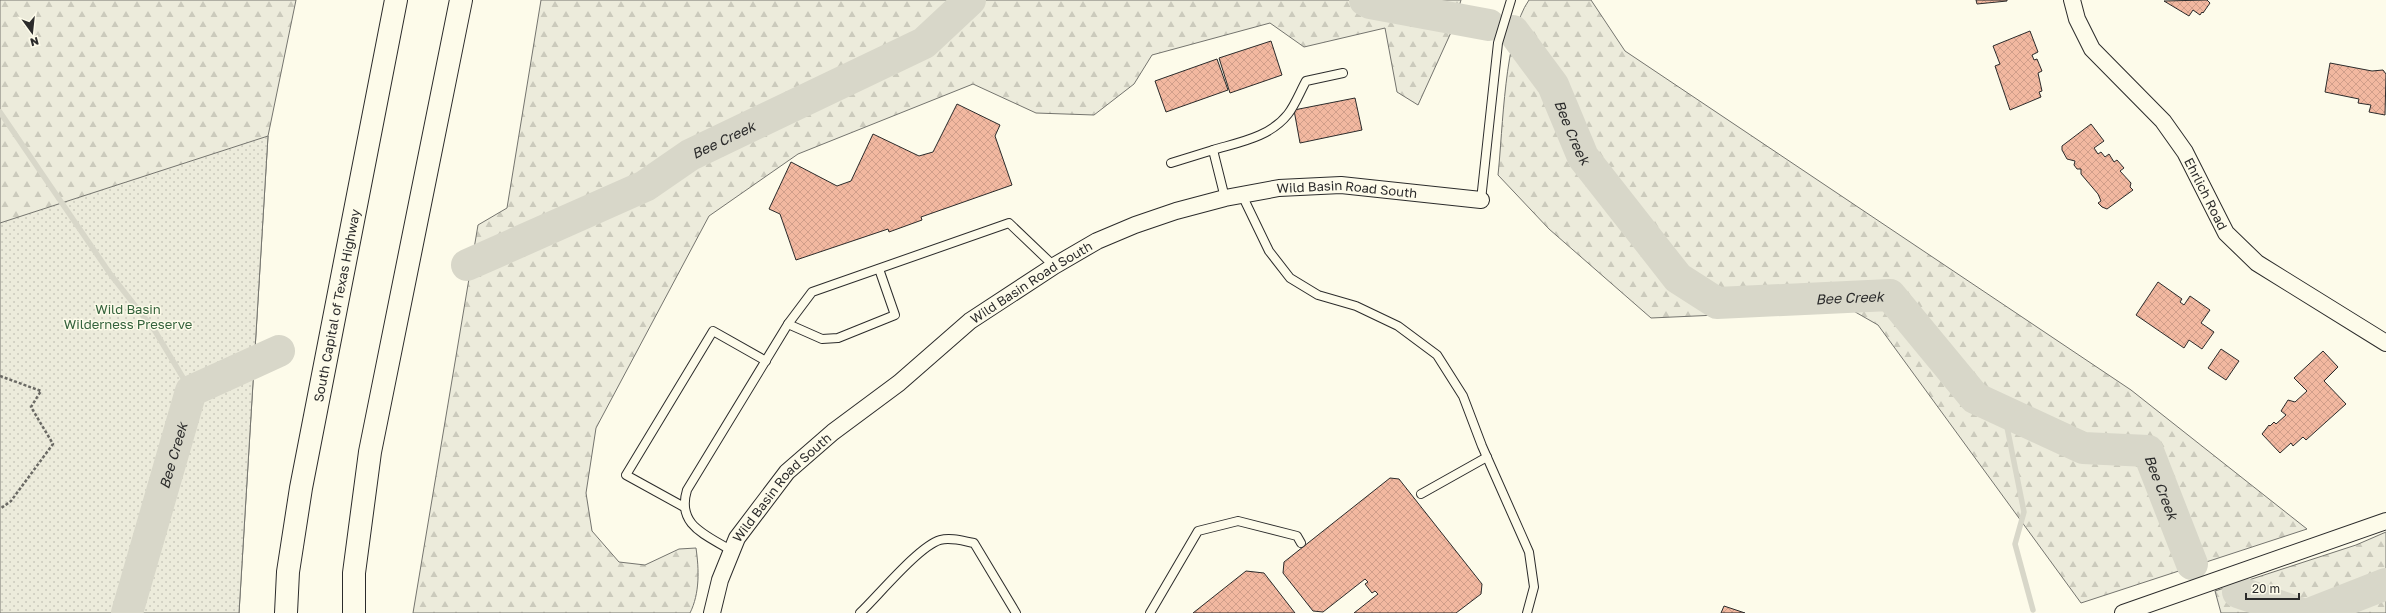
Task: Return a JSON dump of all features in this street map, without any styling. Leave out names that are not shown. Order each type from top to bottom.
[{"type":"highway","name":"South Capital of Texas Highway","points":[[286,613],[288,572],[301,488],[396,0]]},
{"type":"highway","points":[[354,613],[354,573],[370,452],[461,0]]},
{"type":"highway","points":[[354,573],[360,613]]},
{"type":"street","name":"Ehrlich Road","points":[[2072,0],[2077,19],[2092,48],[2162,121],[2185,152],[2226,233],[2257,263],[2386,343]]},
{"type":"street","name":"Wild Basin Road South","points":[[712,613],[720,580],[737,538],[787,472],[834,432],[899,383],[970,321],[1054,266],[1097,241],[1135,225],[1225,198],[1278,188],[1341,185],[1481,200]]},
{"type":"street","points":[[2123,613],[2386,520]]},
{"type":"lane","points":[[1481,200],[1498,42],[1511,0]]},
{"type":"lane","points":[[1170,163],[1246,141],[1273,129],[1288,113],[1306,81],[1343,73]]},
{"type":"lane","points":[[1214,150],[1225,198]]},
{"type":"lane","points":[[1242,195],[1269,251],[1290,278],[1318,295],[1356,306],[1398,326],[1438,355],[1463,396],[1487,457],[1530,552],[1534,587],[1526,613]]},
{"type":"lane","points":[[732,551],[691,525],[684,507],[688,490],[788,324],[812,292],[1009,223],[1054,266]]},
{"type":"lane","points":[[788,324],[822,339],[838,338],[895,315],[879,269]]},
{"type":"lane","points":[[684,507],[626,475],[713,331],[766,361]]},
{"type":"lane","points":[[1421,494],[1487,457]]},
{"type":"lane","points":[[1150,613],[1198,531],[1238,521],[1297,536],[1302,543]]},
{"type":"lane","points":[[860,613],[918,552],[940,540],[955,539],[974,543],[1016,613]]},
{"type":"path","points":[[0,376],[41,391],[31,407],[53,444],[11,501],[0,509]]},
{"type":"green space","name":"Wild Basin Wilderness Preserve","points":[[0,0],[296,0],[268,136],[239,613],[0,613]]},
{"type":"green space","points":[[541,0],[1461,0],[1453,28],[1418,105],[1397,92],[1385,28],[1304,47],[1270,23],[1152,55],[1134,84],[1094,115],[1036,113],[973,84],[798,154],[709,216],[596,428],[586,493],[592,531],[619,562],[645,565],[679,549],[696,548],[698,581],[696,597],[690,613],[413,613],[478,225],[507,208]]},
{"type":"green space","points":[[1529,0],[1591,0],[1625,51],[2131,390],[2307,529],[2081,603],[1878,325],[1850,309],[1651,318],[1549,229],[1498,175],[1503,109],[1514,36],[1521,16]]},
{"type":"green space","name":"Wild Basin Wilderness Preserve","points":[[268,136],[239,613],[0,613],[0,223]]},
{"type":"green space","points":[[2386,532],[2386,613],[2221,613],[2215,591],[2356,545]]},
{"type":"building","points":[[1976,0],[2007,0],[2007,1],[1977,4]]},
{"type":"building","points":[[2207,0],[2210,3],[2203,13],[2202,12],[2200,15],[2193,10],[2189,16],[2164,1]]},
{"type":"building","points":[[2030,31],[2038,52],[2032,55],[2034,60],[2037,59],[2042,71],[2038,73],[2042,91],[2039,92],[2041,97],[2010,110],[1995,66],[2000,64],[1993,46]]},
{"type":"building","points":[[1271,41],[1282,75],[1230,93],[1219,58]]},
{"type":"building","points":[[1217,59],[1228,90],[1166,112],[1155,81]]},
{"type":"building","points":[[2330,63],[2372,71],[2383,70],[2386,74],[2385,115],[2369,112],[2371,105],[2358,103],[2359,99],[2325,92]]},
{"type":"building","points":[[1355,98],[1362,130],[1300,143],[1294,110]]},
{"type":"building","points":[[957,104],[1000,125],[995,136],[1012,185],[921,217],[922,220],[889,232],[888,229],[796,260],[780,214],[769,209],[791,162],[837,186],[851,181],[873,134],[919,156],[933,152]]},
{"type":"building","points":[[2091,124],[2104,141],[2094,148],[2098,154],[2101,152],[2105,157],[2109,154],[2114,162],[2117,160],[2124,168],[2120,171],[2131,183],[2130,187],[2133,190],[2107,209],[2098,203],[2101,201],[2098,194],[2081,174],[2081,169],[2077,169],[2074,165],[2075,161],[2067,159],[2062,150],[2062,146]]},
{"type":"building","points":[[2158,282],[2182,299],[2180,302],[2184,305],[2190,296],[2210,310],[2201,323],[2214,332],[2202,349],[2189,340],[2184,348],[2136,315]]},
{"type":"building","points":[[2221,349],[2239,361],[2226,380],[2208,368]]},
{"type":"building","points":[[2323,351],[2338,367],[2324,381],[2346,404],[2306,440],[2303,437],[2293,446],[2291,443],[2280,453],[2262,434],[2269,425],[2270,426],[2274,422],[2276,424],[2286,415],[2281,411],[2288,400],[2295,402],[2307,391],[2294,378]]},
{"type":"building","points":[[1390,478],[1399,479],[1482,584],[1481,594],[1456,613],[1354,613],[1378,594],[1375,591],[1372,593],[1365,584],[1368,582],[1365,579],[1323,612],[1313,611],[1283,573],[1284,562]]},
{"type":"building","points":[[1246,571],[1264,573],[1295,613],[1193,613]]},
{"type":"building","points":[[1724,606],[1745,613],[1721,613]]},
{"type":"waterway","name":"Bee Creek","points":[[467,265],[645,186],[690,155],[924,43],[970,0]]},
{"type":"waterway","name":"Bee Creek","points":[[1365,0],[1370,3],[1489,25]]},
{"type":"waterway","name":"Bee Creek","points":[[1513,31],[1553,85],[1583,157],[1678,278],[1717,303],[1890,295],[1975,398],[2083,448],[2148,451],[2192,564]]},
{"type":"waterway","points":[[0,112],[111,275],[155,331],[191,391]]},
{"type":"waterway","name":"Bee Creek","points":[[127,613],[191,391],[279,351]]},
{"type":"waterway","points":[[2004,412],[2024,512],[2015,544],[2033,610]]},
{"type":"waterway","name":"Bee Creek","points":[[2312,613],[2386,584]]},
{"type":"waterway","name":"Bee Creek","points":[[2238,592],[2299,613]]}]
